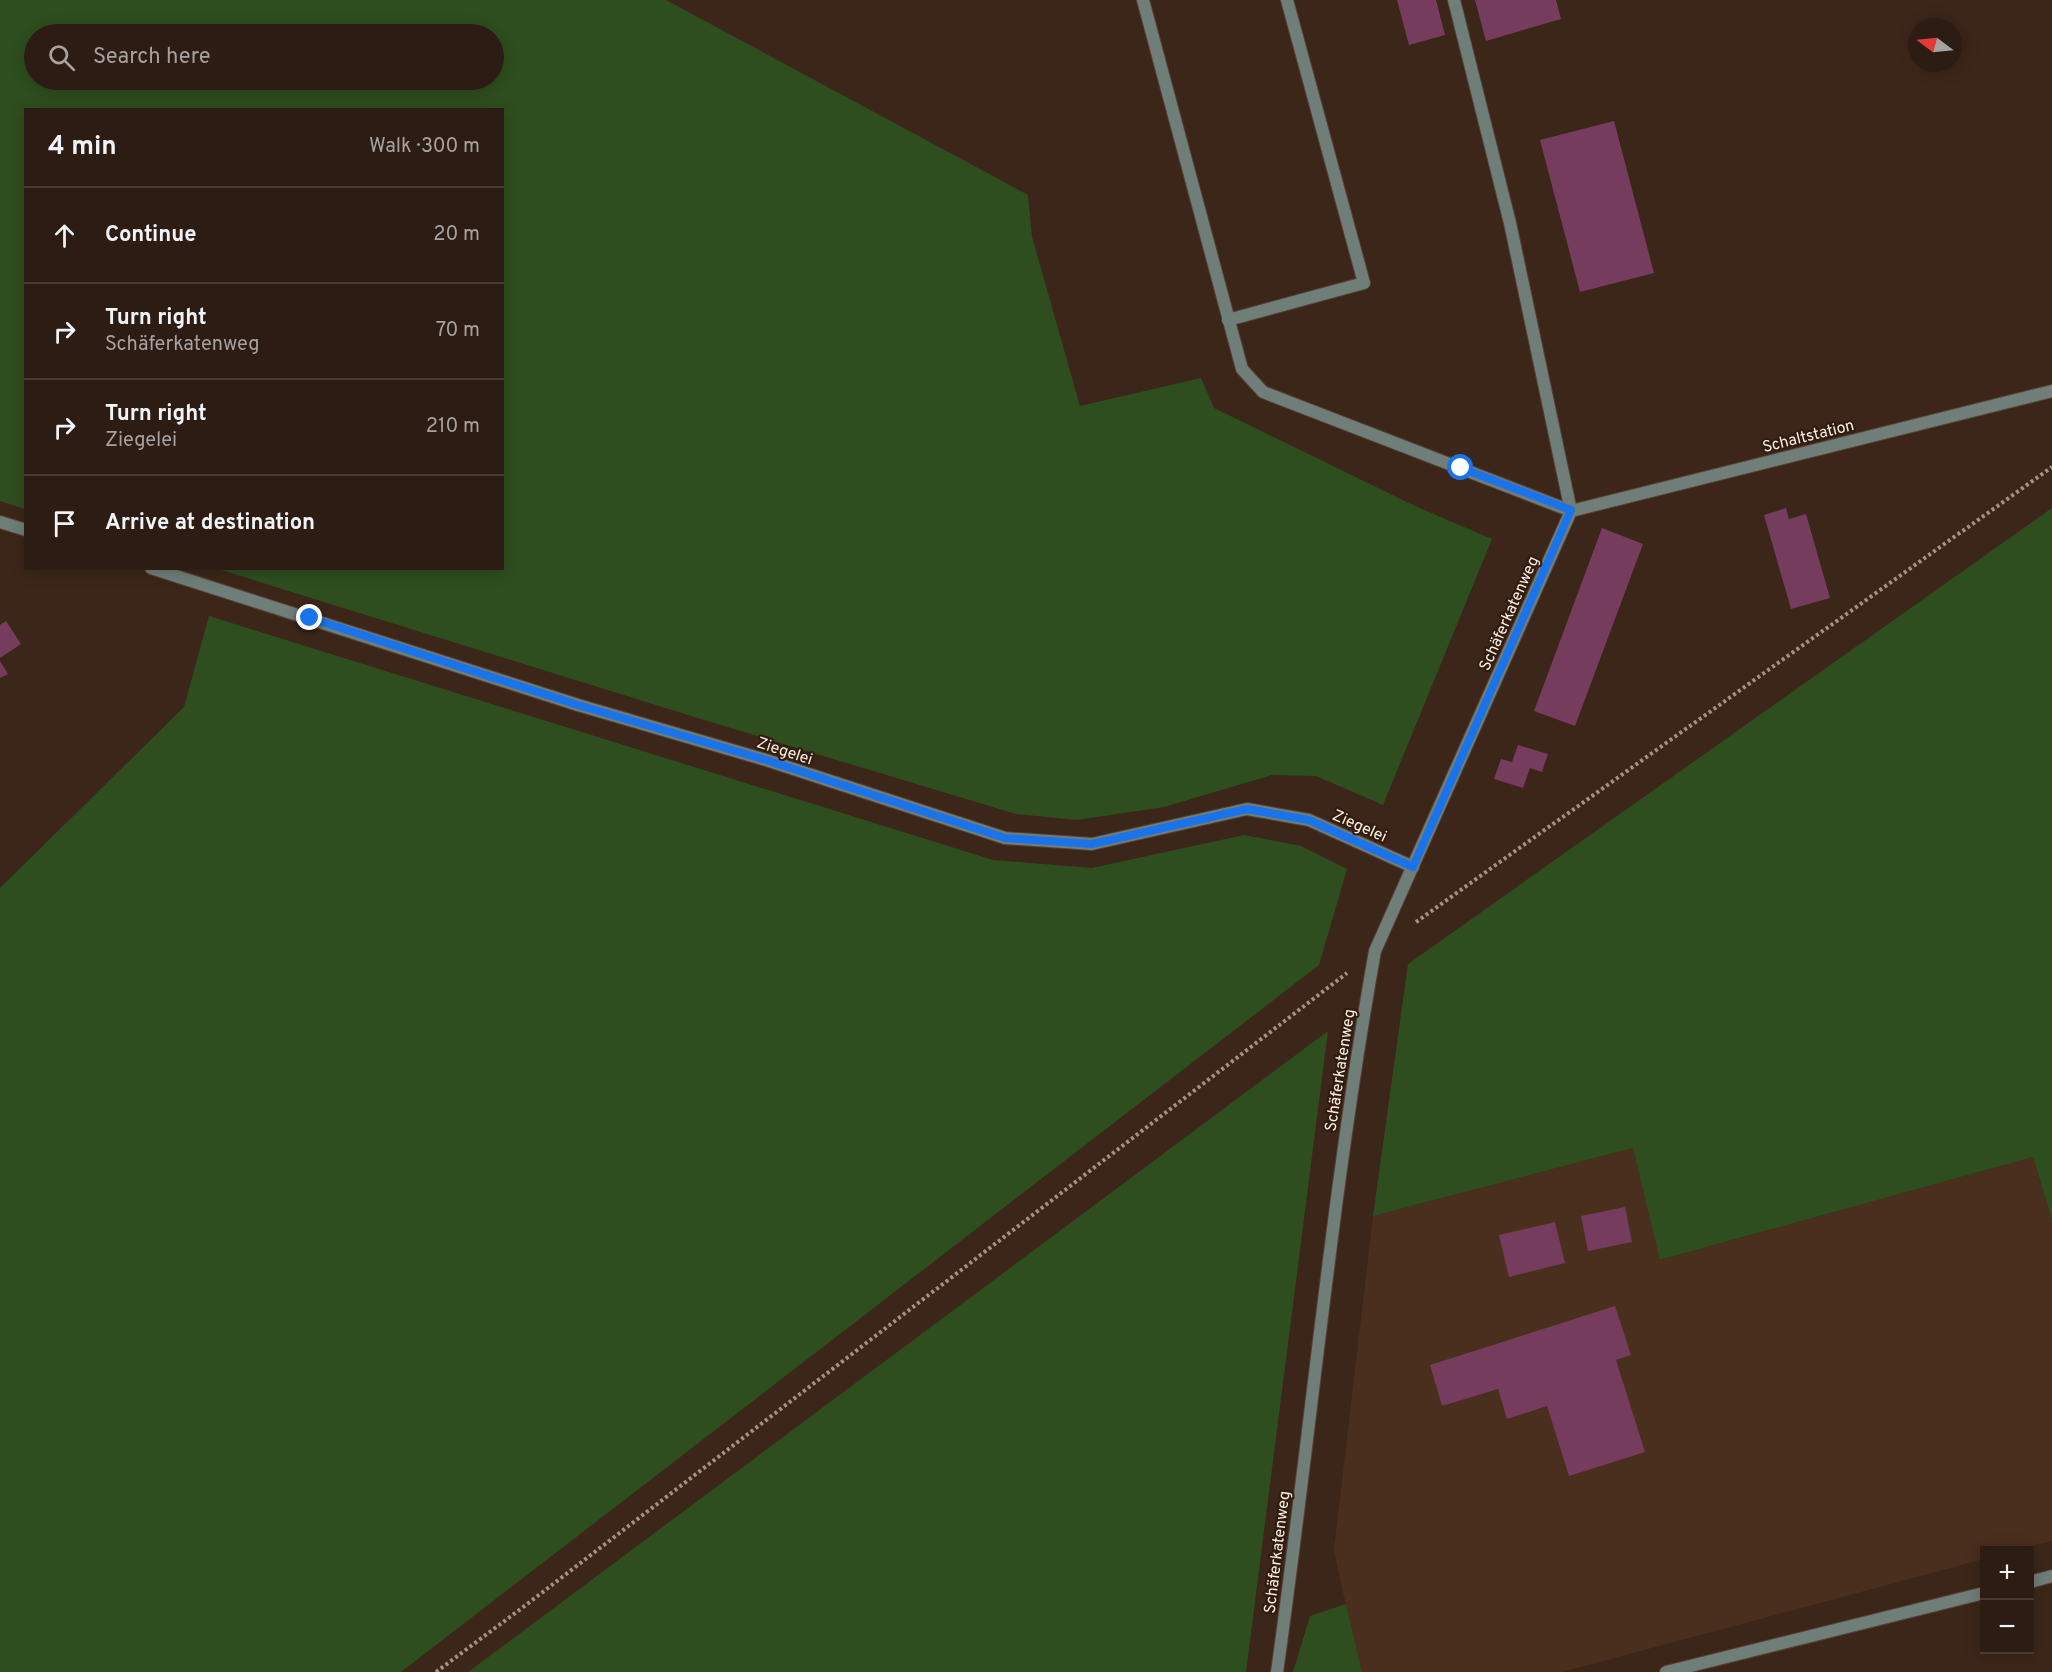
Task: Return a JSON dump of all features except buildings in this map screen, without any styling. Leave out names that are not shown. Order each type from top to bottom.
[{"type":"street","points":[[1143,0],[1242,369],[1263,392],[1571,510]]},
{"type":"street","points":[[1228,320],[1364,283],[1287,0]]},
{"type":"street","points":[[1454,0],[1510,222],[1571,510]]},
{"type":"street","name":"Schaltstation","points":[[1571,510],[2052,391]]},
{"type":"street","name":"Schäferkatenweg","points":[[1277,1672],[1332,1233],[1375,951],[1571,510]]},
{"type":"street","points":[[0,522],[24,529]]},
{"type":"street","name":"Ziegelei","points":[[158,570],[578,705],[766,760],[1005,838],[1092,844],[1247,809],[1309,820],[1413,867]]},
{"type":"street","points":[[2034,1581],[2052,1576]]},
{"type":"street","points":[[1666,1672],[1980,1594]]},
{"type":"path","points":[[1414,923],[2052,467]]},
{"type":"path","points":[[436,1672],[532,1601],[1375,951]]},
{"type":"shaded area","points":[[1633,1148],[1661,1260],[2033,1157],[2052,1220],[2052,1541],[2032,1546],[1980,1546],[1980,1560],[1562,1672],[1362,1672],[1334,1549],[1373,1216]]},
{"type":"green space","points":[[0,0],[666,0],[1028,195],[1032,237],[1080,406],[1201,378],[1214,408],[1415,506],[1492,539],[1383,805],[1316,776],[1272,775],[1164,807],[1077,820],[1016,814],[221,570],[504,570],[504,108],[24,108],[24,509],[0,501]]},
{"type":"green space","points":[[2052,508],[2052,1220],[2033,1157],[1660,1260],[1633,1148],[1373,1216],[1408,964]]},
{"type":"green space","points":[[209,616],[993,860],[1092,868],[1244,835],[1301,846],[1347,869],[1319,965],[401,1672],[0,1672],[0,888],[184,707]]},
{"type":"green space","points":[[1328,1031],[1246,1672],[468,1672]]},
{"type":"green space","points":[[1346,1604],[1362,1672],[1293,1672],[1310,1616]]},
{"type":"route","points":[[310,618],[578,705],[766,760],[1005,838],[1092,844],[1247,809],[1309,820],[1413,867],[1571,510],[1461,468]]}]
